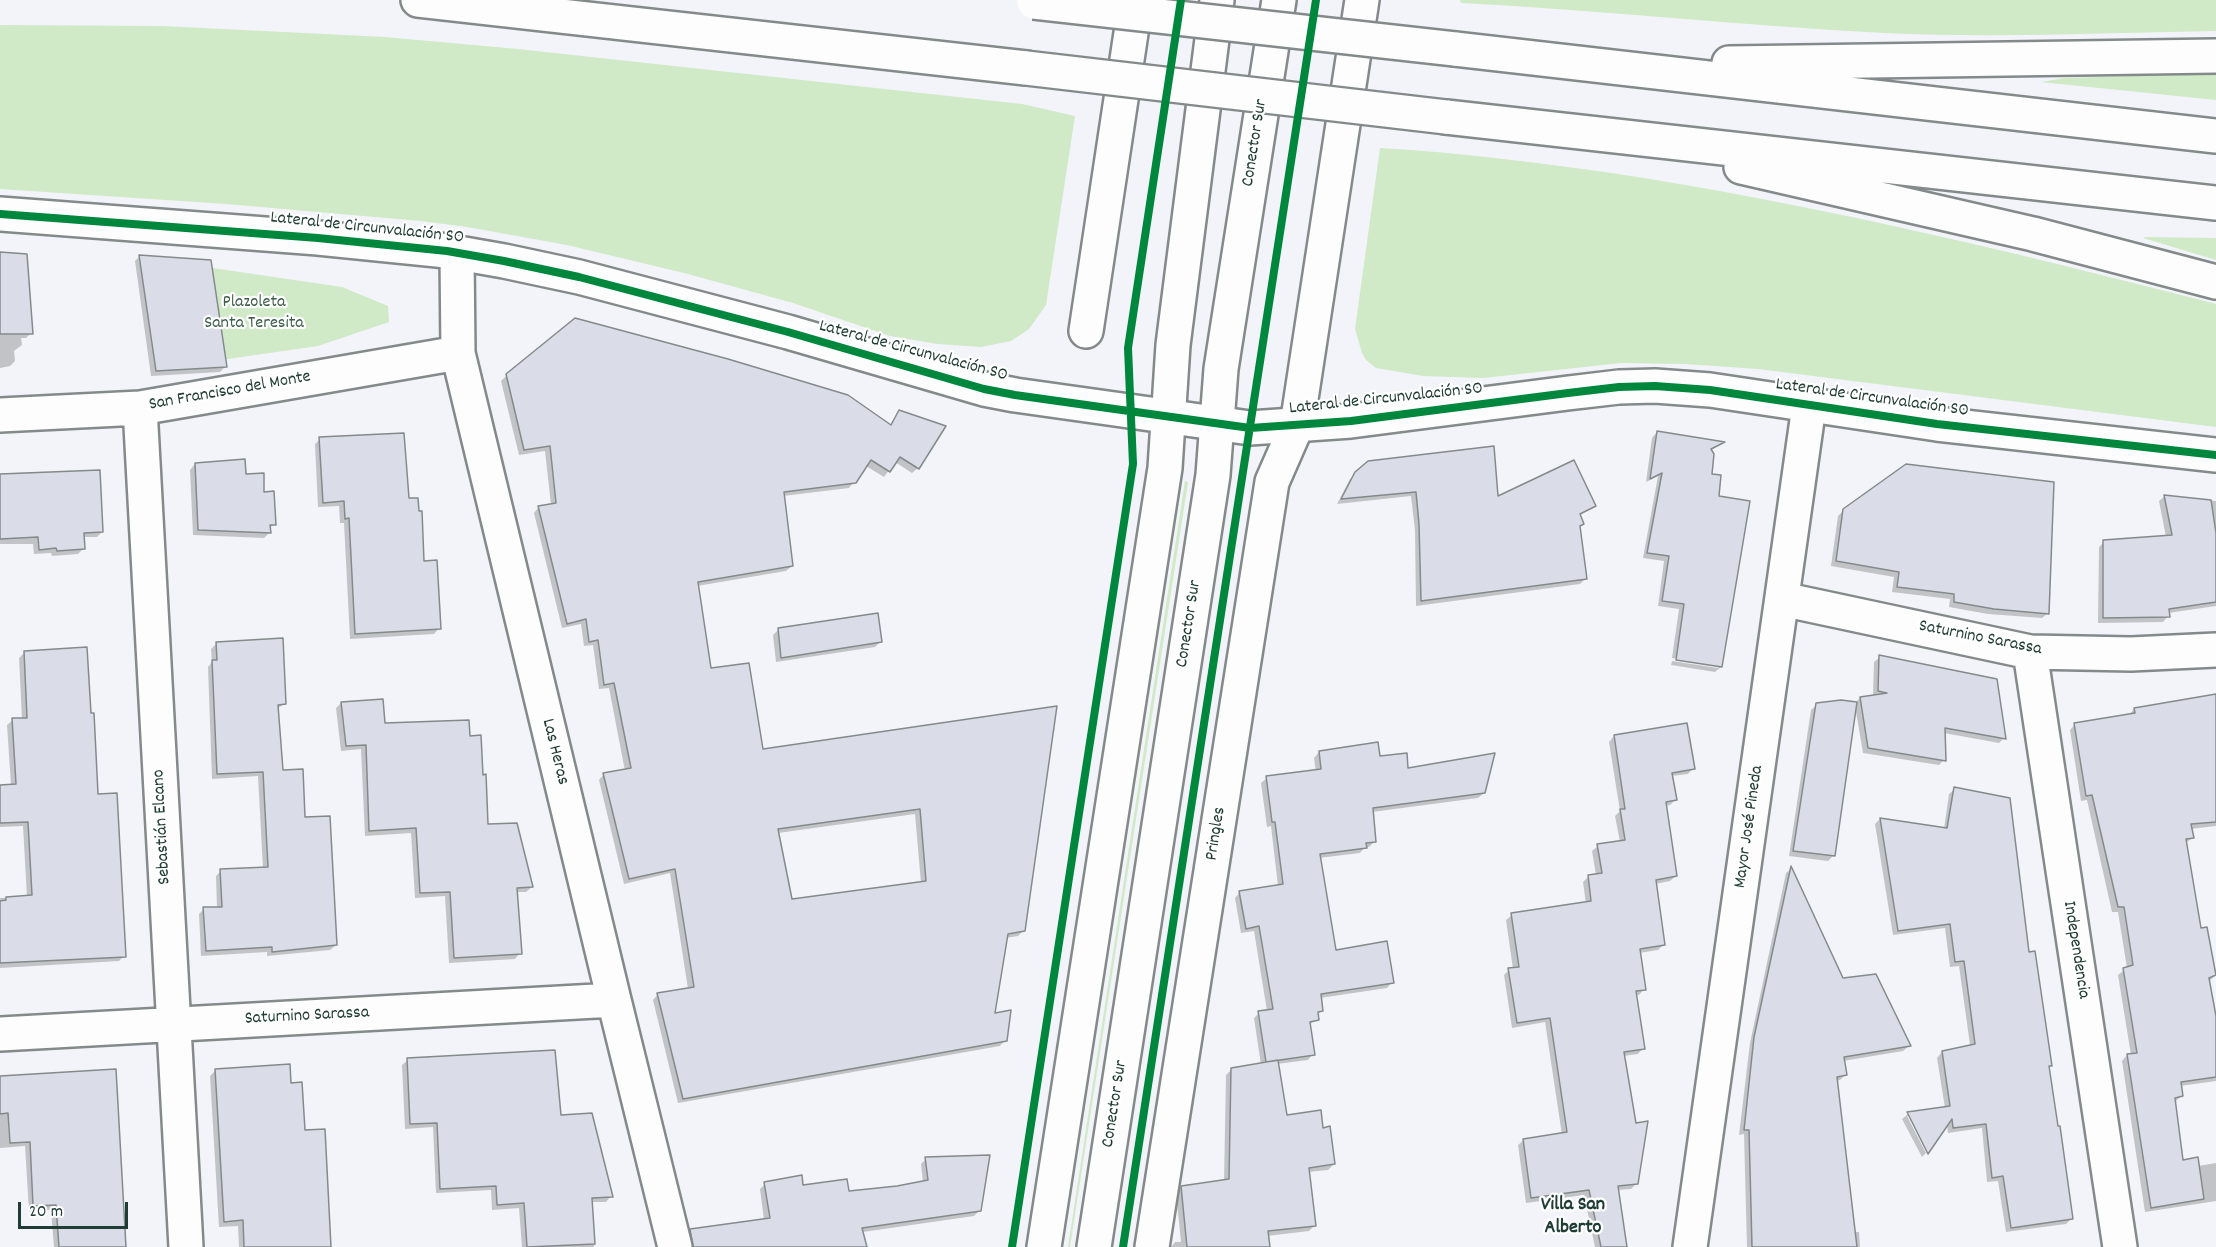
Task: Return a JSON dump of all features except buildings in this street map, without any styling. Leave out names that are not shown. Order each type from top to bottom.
[{"type":"main road","points":[[418,0],[2216,203]]},
{"type":"main road","points":[[1086,331],[1136,0]]},
{"type":"main road","points":[[1044,1247],[1165,468],[1173,345],[1217,0]]},
{"type":"main road","name":"Conector Sur","points":[[1094,1247],[1213,475],[1221,369],[1279,0]]},
{"type":"main road","name":"Pringles","points":[[1152,1247],[1272,483],[1297,425],[1362,0]]},
{"type":"main road","points":[[1025,1],[2216,136]]},
{"type":"main road","points":[[1588,64],[2216,56]]},
{"type":"main road","points":[[1599,134],[1843,192],[1952,214],[2216,282]]},
{"type":"main road","name":"Lateral de Circunvalación SO","points":[[0,214],[295,236],[457,253],[504,261],[579,277],[788,332],[984,389],[1250,428],[1411,414],[1619,387],[1655,386],[1710,390],[1937,424],[2216,455]]},
{"type":"main road","name":"Las Heras","points":[[457,253],[458,353],[675,1247]]},
{"type":"main road","name":"San Francisco del Monte","points":[[0,415],[140,408],[458,353]]},
{"type":"main road","name":"Mayor José Pineda","points":[[1690,1247],[1809,406]]},
{"type":"main road","name":"Sebastián Elcano","points":[[140,408],[186,1247]]},
{"type":"main road","name":"Saturnino Sarassa","points":[[1782,599],[2030,652],[2131,654],[2216,650]]},
{"type":"main road","name":"Independencia","points":[[2030,652],[2120,1247]]},
{"type":"main road","name":"Saturnino Sarassa","points":[[0,1034],[614,1000]]},
{"type":"green space","points":[[1460,0],[2216,0],[2216,31],[2008,35],[1884,33],[1461,3]]},
{"type":"green space","points":[[0,25],[162,26],[385,37],[518,49],[1022,104],[1075,116],[1046,305],[1029,329],[1011,341],[981,347],[938,344],[890,336],[793,303],[688,274],[567,245],[467,227],[226,204],[0,189]]},
{"type":"green space","points":[[2216,73],[2216,100],[2041,82],[2065,78]]},
{"type":"green space","points":[[1380,148],[1577,168],[1759,198],[1912,230],[2216,304],[2216,427],[1758,369],[1685,364],[1621,363],[1483,378],[1423,376],[1376,368],[1366,360],[1362,353],[1355,329]]},
{"type":"green space","points":[[2143,238],[2216,238],[2216,260]]},
{"type":"green space","name":"Plazoleta Santa Teresita","points":[[206,267],[342,287],[388,306],[389,322],[318,346],[221,360]]},
{"type":"green space","points":[[1185,481],[1188,482],[1070,1247],[1068,1247]]},
{"type":"cycle path","points":[[1012,1247],[1133,464],[1128,348],[1181,0]]},
{"type":"cycle path","points":[[1123,1247],[1316,0]]},
{"type":"cycle path","points":[[0,214],[318,238],[447,251],[579,277],[788,332],[984,389],[1250,428],[1351,421],[1619,387],[1655,386],[1710,390],[1937,424],[2216,455]]},
{"type":"district","name":"Villa San Alberto","points":[[1573,1218]]}]
